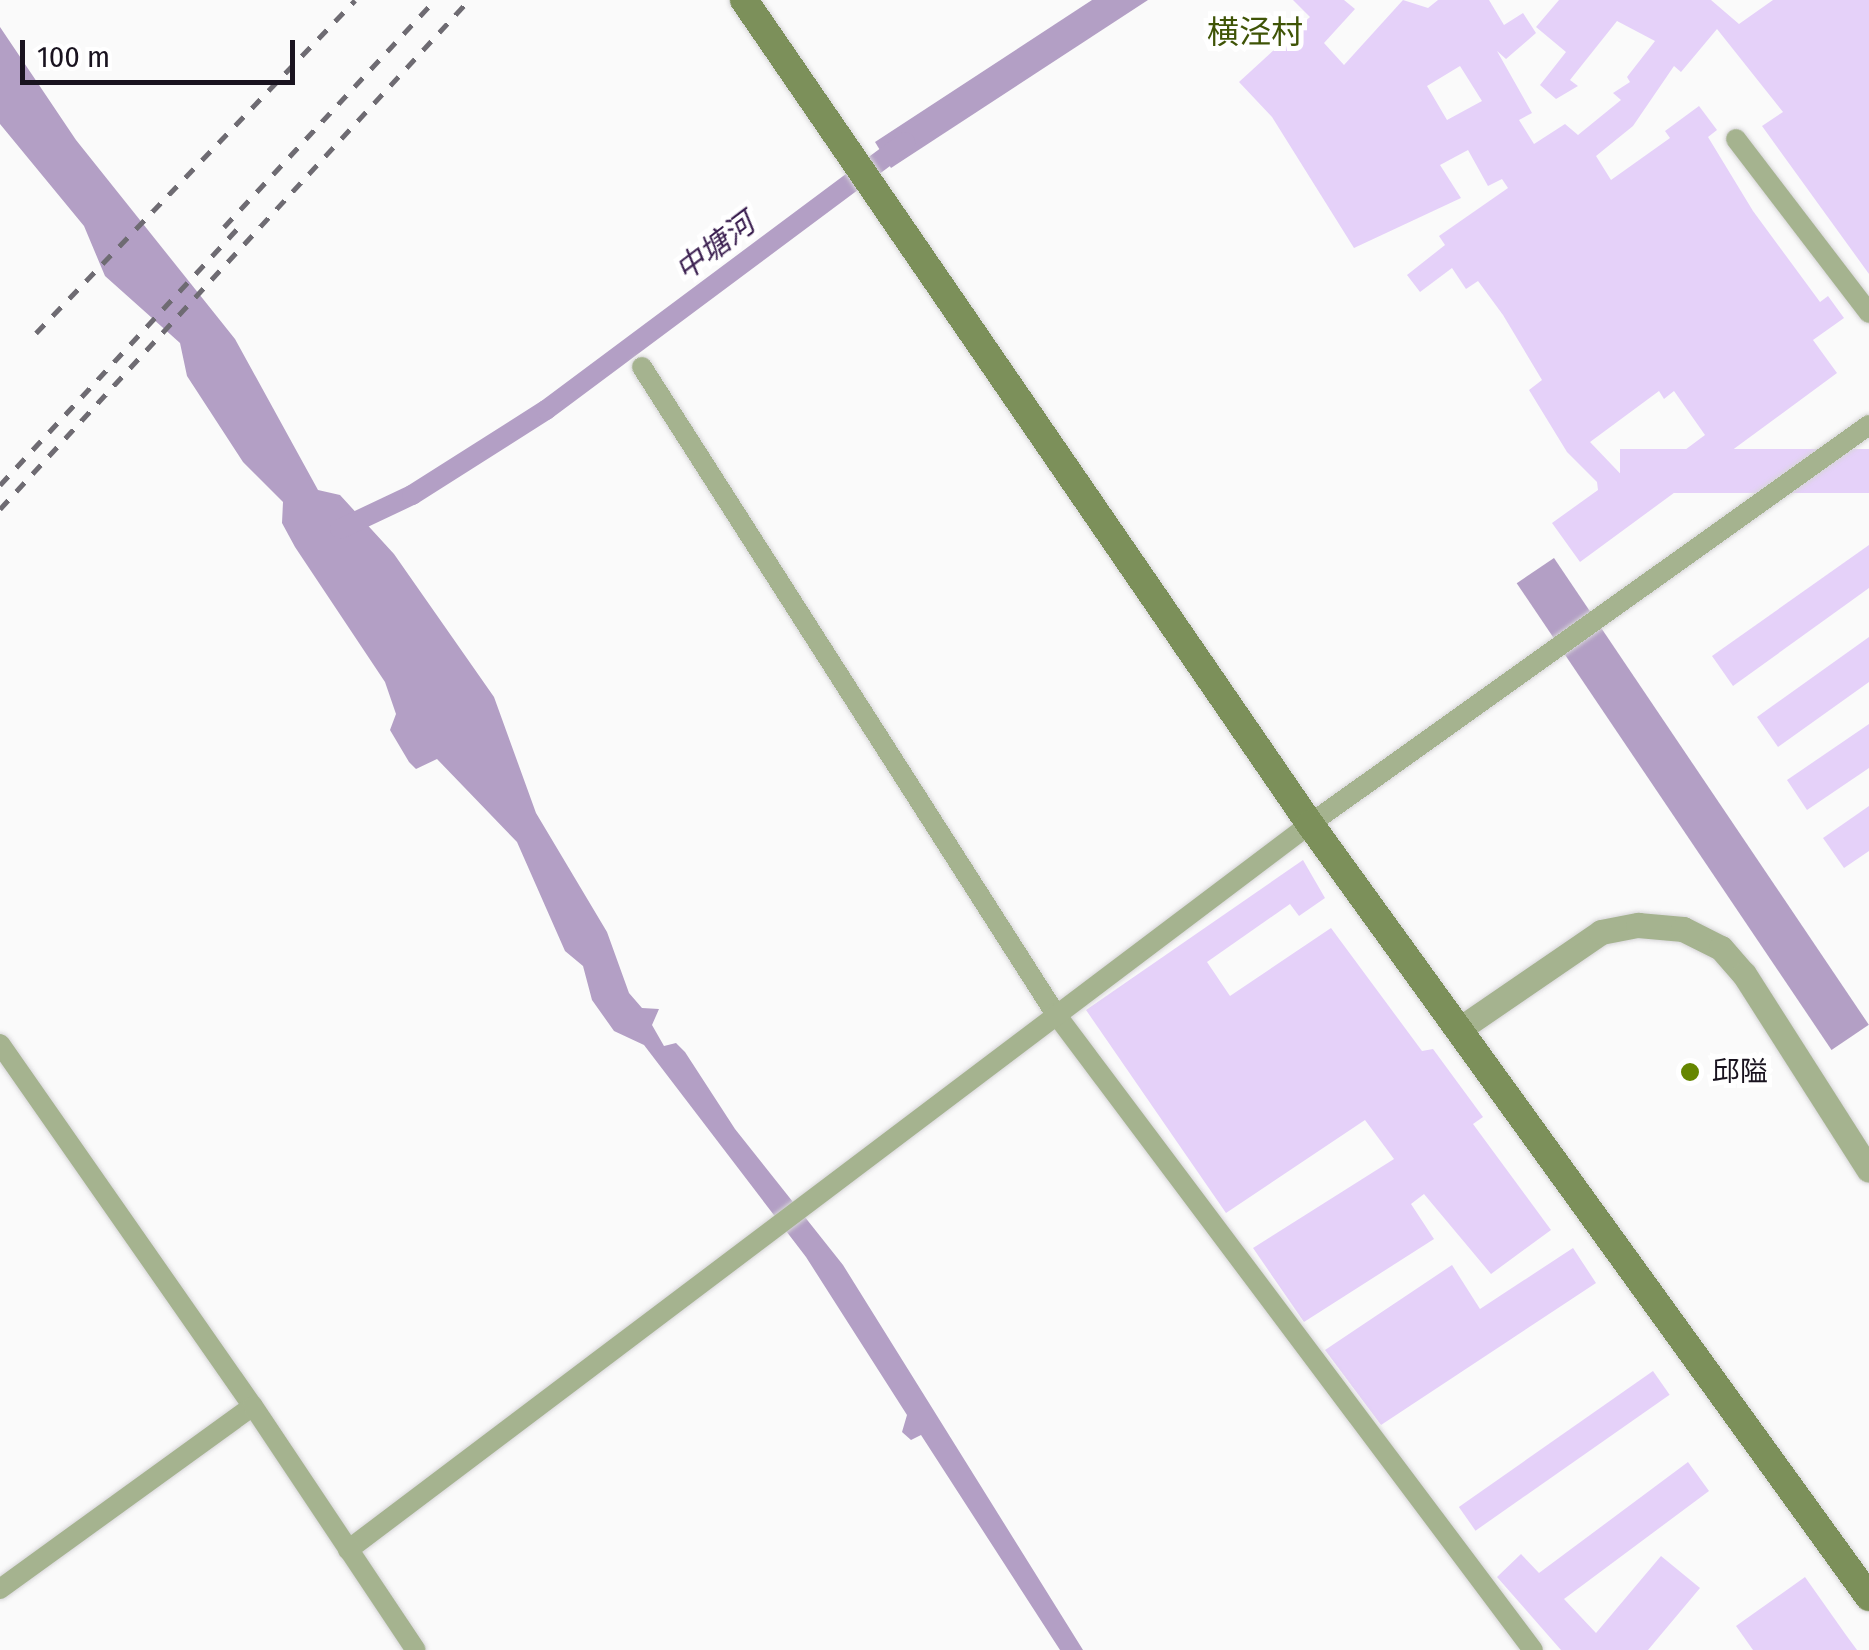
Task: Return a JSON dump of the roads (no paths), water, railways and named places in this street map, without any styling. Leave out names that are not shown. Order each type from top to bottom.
[{"type":"main road","points":[[744,0],[1310,824],[1869,1597]]},
{"type":"street","points":[[1736,139],[1869,313]]},
{"type":"street","points":[[642,367],[1055,1013],[1533,1650]]},
{"type":"street","points":[[348,1550],[1310,824],[1869,425]]},
{"type":"street","points":[[1458,1030],[1601,932],[1638,926],[1683,929],[1721,948],[1744,974],[1869,1170]]},
{"type":"street","points":[[0,1044],[416,1650]]},
{"type":"street","points":[[0,1589],[252,1406]]},
{"type":"waterway","name":"中塘河","points":[[340,529],[412,495],[546,410],[905,142]]},
{"type":"railway","points":[[36,333],[355,0]]},
{"type":"railway","points":[[224,227],[435,0]]},
{"type":"railway","points":[[0,509],[469,0]]},
{"type":"railway","points":[[0,485],[243,223]]},
{"type":"place","name":"邱隘","points":[[1690,1072]]},
{"type":"district","name":"横泾村","points":[[1255,32]]}]
